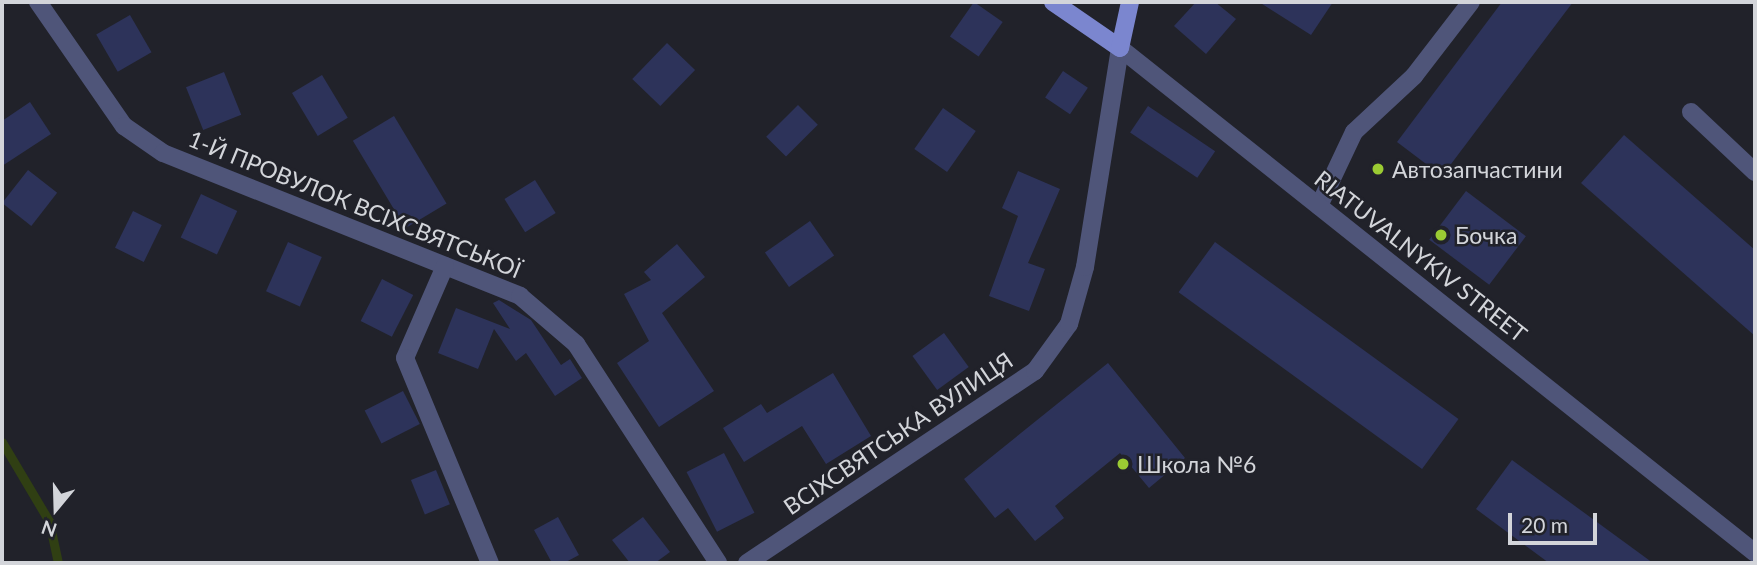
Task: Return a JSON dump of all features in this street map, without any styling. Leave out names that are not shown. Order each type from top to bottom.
[{"type":"main road","name":"RIATUVALNYKIV STREET","points":[[1053,2],[1119,48]]},
{"type":"main road","name":"ВСІХСВЯТСЬКА ВУЛИЦЯ","points":[[1119,48],[1130,2]]},
{"type":"street","name":"1-Й ПРОВУЛОК ВСІХСВЯТСЬКОЇ","points":[[38,2],[124,126],[163,153],[520,296],[576,344],[718,563]]},
{"type":"street","points":[[1319,206],[1354,132],[1414,76],[1471,2]]},
{"type":"street","name":"RIATUVALNYKIV STREET","points":[[1119,48],[1755,552]]},
{"type":"street","name":"ВСІХСВЯТСЬКА ВУЛИЦЯ","points":[[747,563],[1035,371],[1069,324],[1085,267],[1119,48]]},
{"type":"street","points":[[1691,113],[1755,172]]},
{"type":"street","points":[[444,266],[405,358],[490,563]]},
{"type":"building","points":[[974,2],[1003,22],[979,56],[950,36]]},
{"type":"building","points":[[1196,2],[1215,2],[1236,19],[1206,54],[1174,26]]},
{"type":"building","points":[[1259,2],[1333,2],[1311,35]]},
{"type":"building","points":[[1502,2],[1573,2],[1442,176],[1397,142]]},
{"type":"building","points":[[130,15],[152,52],[118,72],[96,35]]},
{"type":"building","points":[[667,43],[695,70],[660,106],[632,79]]},
{"type":"building","points":[[1063,71],[1088,88],[1070,114],[1045,98]]},
{"type":"building","points":[[224,72],[241,115],[203,130],[186,87]]},
{"type":"building","points":[[322,75],[348,118],[318,136],[292,93]]},
{"type":"building","points":[[30,102],[51,134],[2,166],[2,121]]},
{"type":"building","points":[[798,105],[818,125],[786,157],[766,137]]},
{"type":"building","points":[[1148,106],[1215,151],[1197,178],[1130,133]]},
{"type":"building","points":[[943,108],[976,131],[947,172],[914,149]]},
{"type":"building","points":[[394,116],[447,203],[405,228],[353,141]]},
{"type":"building","points":[[1624,135],[1755,250],[1755,336],[1581,183]]},
{"type":"building","points":[[28,170],[57,193],[31,226],[2,203]]},
{"type":"building","points":[[1018,171],[1060,189],[1028,263],[1045,269],[1029,311],[989,296],[1018,216],[1002,208]]},
{"type":"building","points":[[535,180],[556,213],[525,232],[504,199]]},
{"type":"building","points":[[1466,191],[1526,236],[1489,285],[1429,240]]},
{"type":"building","points":[[201,194],[237,211],[217,254],[181,238]]},
{"type":"building","points":[[133,211],[162,225],[144,262],[115,248]]},
{"type":"building","points":[[810,221],[834,255],[789,287],[765,253]]},
{"type":"building","points":[[288,242],[322,257],[300,306],[266,291]]},
{"type":"building","points":[[1215,242],[1459,419],[1422,469],[1179,292]]},
{"type":"building","points":[[677,244],[705,277],[662,313],[714,391],[659,427],[617,363],[649,341],[624,294],[651,280],[644,272]]},
{"type":"building","points":[[382,279],[413,295],[392,337],[361,321]]},
{"type":"building","points":[[499,300],[531,320],[561,365],[570,359],[582,378],[555,396],[526,353],[516,361],[494,329],[478,369],[438,353],[456,308],[510,329],[493,303]]},
{"type":"building","points":[[944,333],[969,367],[937,390],[912,356]]},
{"type":"building","points":[[1108,363],[1185,458],[1149,488],[1120,453],[1055,506],[1064,518],[1035,541],[1008,508],[995,518],[964,479]]},
{"type":"building","points":[[833,373],[871,436],[826,464],[802,426],[744,462],[723,428],[761,404],[767,413]]},
{"type":"building","points":[[403,391],[420,424],[381,443],[365,411]]},
{"type":"building","points":[[724,453],[754,513],[717,532],[687,472]]},
{"type":"building","points":[[1512,460],[1653,563],[1549,563],[1476,509]]},
{"type":"building","points":[[436,470],[450,504],[425,514],[411,480]]},
{"type":"building","points":[[558,517],[579,555],[564,563],[552,563],[534,530]]},
{"type":"building","points":[[643,517],[670,552],[655,563],[630,563],[612,540]]},
{"type":"waterway","points":[[2,442],[49,521],[58,563]]},
{"type":"place","name":"Автозапчастини","points":[[1378,169]]},
{"type":"place","name":"Бочка","points":[[1441,235]]},
{"type":"place","name":"Школа №6","points":[[1123,464]]}]
